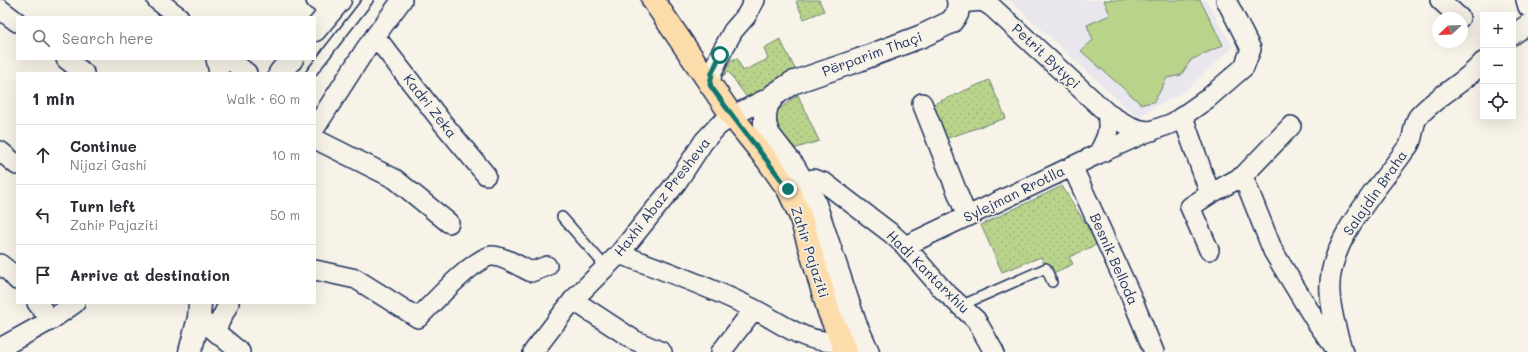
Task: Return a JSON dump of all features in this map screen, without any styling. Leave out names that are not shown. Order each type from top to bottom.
[{"type":"main road","name":"Zahir Pajaziti","points":[[653,0],[732,116],[768,161],[796,185],[804,226],[829,312],[843,347]]},
{"type":"street","points":[[157,0],[178,16]]},
{"type":"street","points":[[316,126],[375,36],[402,0]]},
{"type":"street","points":[[710,85],[712,73],[720,55],[733,31],[746,16],[754,0]]},
{"type":"street","name":"Sylejman Rrotlla","points":[[905,246],[1098,154],[1173,123],[1207,99],[1244,67],[1251,49],[1226,0]]},
{"type":"street","points":[[1440,0],[1453,12]]},
{"type":"street","points":[[1526,0],[1528,7]]},
{"type":"street","name":"Përparim Thaçi","points":[[774,95],[792,83],[859,60],[951,22],[957,14],[959,1]]},
{"type":"street","name":"Petrit Bytyçi","points":[[959,1],[983,1],[992,7],[1107,113],[1128,126],[1145,131],[1152,131]]},
{"type":"street","points":[[316,28],[329,4]]},
{"type":"street","points":[[0,9],[16,21]]},
{"type":"street","points":[[1516,33],[1528,24]]},
{"type":"street","name":"Kadri Zeka","points":[[375,36],[442,122],[486,175]]},
{"type":"street","points":[[67,60],[83,72]]},
{"type":"street","points":[[216,60],[219,72]]},
{"type":"street","points":[[230,60],[246,72]]},
{"type":"street","points":[[281,72],[291,60]]},
{"type":"street","name":"Salajdin Braha","points":[[1342,352],[1334,320],[1330,292],[1333,264],[1340,244],[1362,209],[1410,143],[1417,119],[1433,102],[1480,65]]},
{"type":"street","name":"Haxhi Abaz Presheva","points":[[533,352],[572,300],[612,260],[677,182],[704,141],[718,126],[732,116],[774,95]]},
{"type":"street","name":"Zahir Pajaziti","points":[[774,95],[767,105],[765,114],[765,124],[769,135],[796,185],[814,201],[855,323],[868,352]]},
{"type":"street","points":[[922,104],[967,217]]},
{"type":"street","points":[[1098,154],[1109,128],[1107,113]]},
{"type":"street","points":[[1183,117],[1210,194]]},
{"type":"street","points":[[1208,250],[1190,207],[1243,176],[1291,126]]},
{"type":"street","points":[[316,140],[395,179],[449,224]]},
{"type":"street","points":[[0,151],[16,163]]},
{"type":"street","name":"Besnik Belloda","points":[[1072,166],[1128,289],[1154,352]]},
{"type":"street","points":[[1243,176],[1273,250],[1315,320],[1339,352]]},
{"type":"street","name":"Hadi Kantarxhiu","points":[[796,185],[813,179],[825,183],[887,230],[905,246],[943,290],[976,320],[994,352]]},
{"type":"street","points":[[316,270],[356,279],[418,318],[475,264],[491,256],[508,260],[531,272],[546,266]]},
{"type":"street","points":[[612,260],[669,272],[754,309],[796,333],[814,340],[843,347]]},
{"type":"street","points":[[0,264],[16,279]]},
{"type":"street","points":[[572,300],[634,340],[662,352]]},
{"type":"street","points":[[38,304],[51,320]]},
{"type":"street","points":[[2,343],[20,337],[51,320],[74,304]]},
{"type":"street","points":[[215,331],[228,304]]},
{"type":"street","points":[[200,307],[215,331],[240,352]]},
{"type":"street","points":[[190,352],[200,307]]},
{"type":"street","points":[[721,352],[754,309]]},
{"type":"lane","points":[[313,72],[368,0]]},
{"type":"lane","points":[[562,217],[612,260]]},
{"type":"lane","points":[[960,306],[1046,268],[1052,282]]},
{"type":"shaded area","points":[[1009,0],[1206,0],[1233,47],[1185,91],[1137,117]]},
{"type":"green space","points":[[799,0],[819,0],[824,11],[804,19],[796,2]]},
{"type":"green space","points":[[1104,0],[1200,0],[1223,45],[1191,60],[1181,75],[1167,78],[1154,102],[1141,104],[1081,51],[1093,40],[1087,25],[1110,15]]},
{"type":"green space","points":[[780,39],[799,77],[750,102],[728,71],[723,76],[731,60],[737,58],[743,71],[768,59],[764,48]]},
{"type":"green space","points":[[989,80],[1006,118],[942,140],[929,106]]},
{"type":"green space","points":[[798,95],[819,141],[790,150],[771,119],[778,110]]},
{"type":"green space","points":[[1062,186],[1098,244],[1069,257],[1073,264],[1049,275],[1041,257],[1002,272],[981,225]]},
{"type":"route","points":[[720,55],[712,73],[710,85],[788,189]]}]
